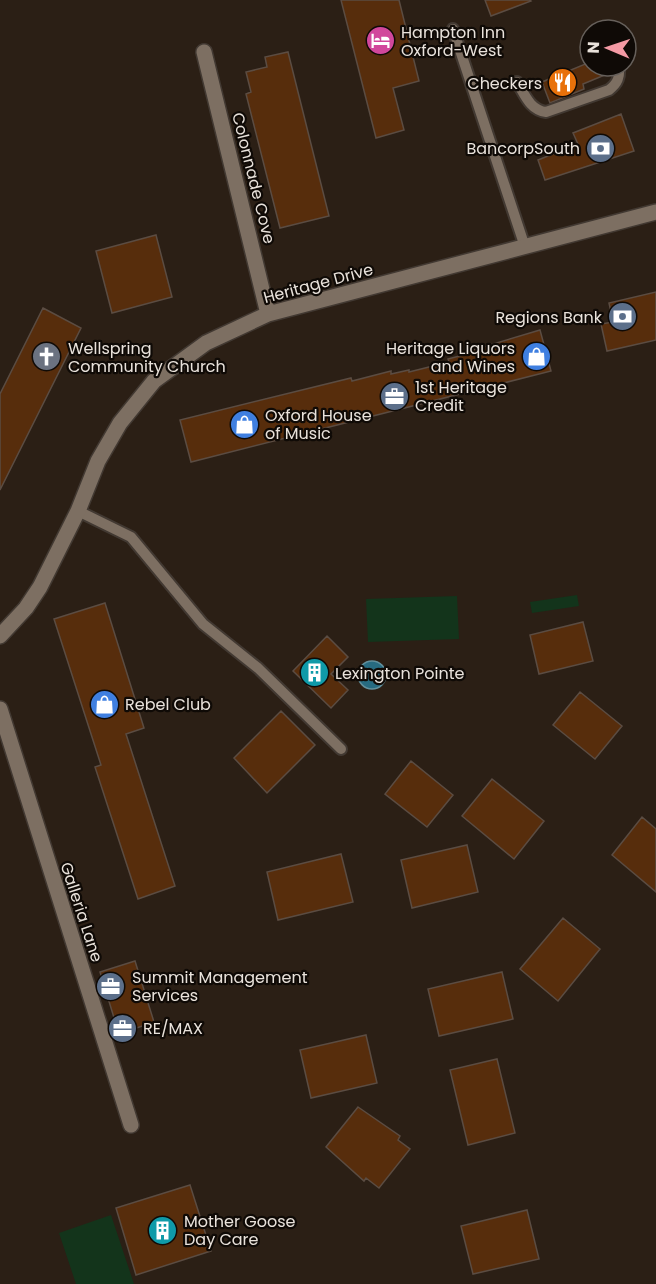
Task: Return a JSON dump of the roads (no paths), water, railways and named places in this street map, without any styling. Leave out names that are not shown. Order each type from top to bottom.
[{"type":"street","name":"Colonnade Cove","points":[[204,52],[268,314]]},
{"type":"street","name":"Heritage Drive","points":[[0,636],[26,609],[40,587],[78,511],[98,461],[120,423],[154,381],[206,343],[268,314],[656,212]]},
{"type":"street","name":"Galleria Lane","points":[[0,709],[131,1125]]},
{"type":"lane","points":[[453,29],[525,248]]},
{"type":"lane","points":[[517,82],[531,105],[538,111],[546,112],[609,90],[616,84],[618,78]]},
{"type":"lane","points":[[78,511],[131,537],[203,624],[258,668],[341,749]]},
{"type":"water","points":[[372,661],[382,665],[386,675],[382,685],[372,689],[362,685],[358,675],[362,665]]},
{"type":"place","name":"Hampton Inn Oxford-West","points":[[380,41]]},
{"type":"place","name":"Checkers","points":[[563,83]]},
{"type":"place","name":"BancorpSouth","points":[[601,148]]},
{"type":"place","name":"Regions Bank","points":[[623,317]]},
{"type":"place","name":"Wellspring Community Church","points":[[47,357]]},
{"type":"place","name":"Heritage Liquors and Wines","points":[[536,357]]},
{"type":"place","name":"1st Heritage Credit","points":[[394,396]]},
{"type":"place","name":"Oxford House of Music","points":[[244,424]]},
{"type":"place","name":"Lexington Pointe","points":[[314,673]]},
{"type":"place","name":"Rebel Club","points":[[104,704]]},
{"type":"place","name":"Summit Management Services","points":[[111,986]]},
{"type":"place","name":"RE/MAX","points":[[122,1028]]},
{"type":"place","name":"Mother Goose Day Care","points":[[163,1230]]}]
